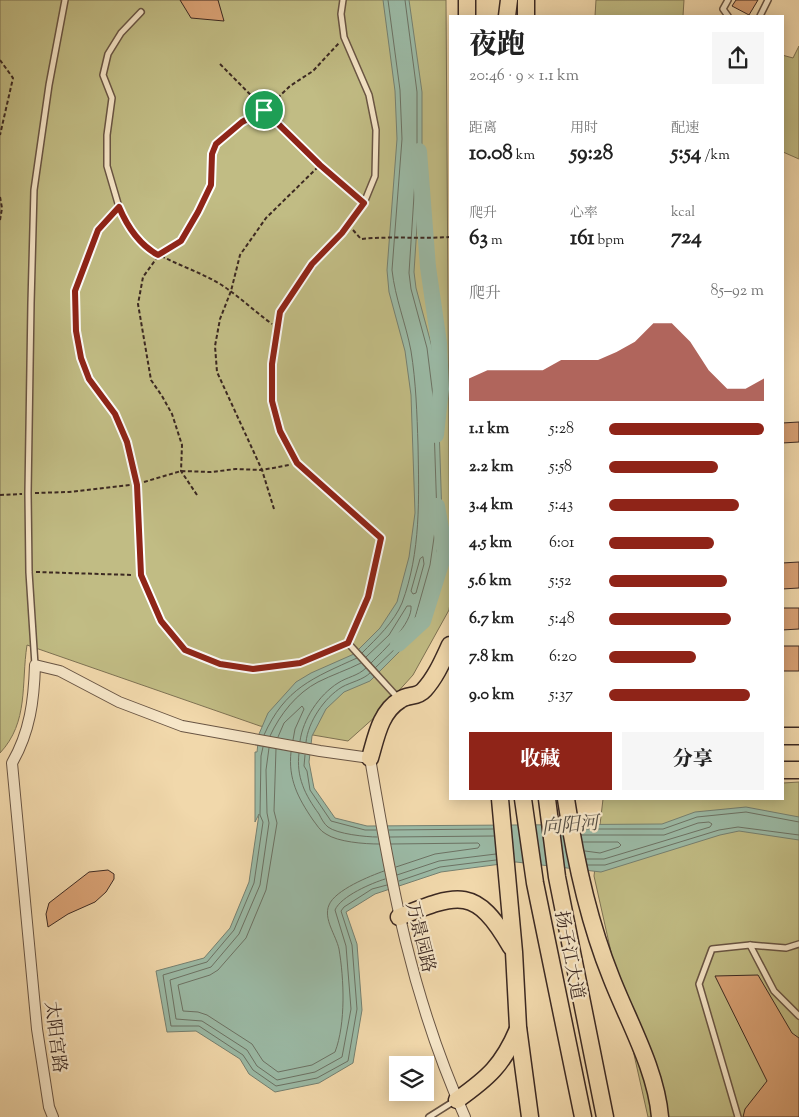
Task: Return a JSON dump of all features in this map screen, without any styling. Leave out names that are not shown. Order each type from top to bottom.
[{"type":"main road","points":[[466,15],[467,0]]},
{"type":"main road","points":[[507,15],[509,0]]},
{"type":"main road","points":[[526,0],[526,15]]},
{"type":"main road","points":[[370,758],[382,721],[387,712],[399,700],[414,697],[424,690],[449,647]]},
{"type":"main road","points":[[784,736],[799,736]]},
{"type":"main road","points":[[784,770],[799,770]]},
{"type":"main road","name":"扬子江大道","points":[[548,804],[557,877],[605,1117]]},
{"type":"main road","points":[[569,804],[581,876],[590,914],[611,977],[649,1069],[660,1117]]},
{"type":"main road","points":[[501,805],[509,886],[518,1027],[530,1117]]},
{"type":"main road","name":"扬子江大道","points":[[524,805],[535,884],[583,1117]]},
{"type":"main road","points":[[399,917],[455,898],[469,900],[485,910],[498,924],[514,952]]},
{"type":"main road","points":[[457,1100],[480,1083],[508,1053],[518,1027]]},
{"type":"street","points":[[35,665],[60,671],[119,702],[182,726],[370,758]]},
{"type":"street","name":"太阳宫路","points":[[35,665],[30,719],[21,746],[12,763],[37,1028],[49,1107],[53,1117]]},
{"type":"street","name":"万景园路","points":[[370,758],[394,895],[414,981],[434,1042],[465,1117]]},
{"type":"lane","points":[[35,665],[28,572],[34,190],[49,85],[65,0]]},
{"type":"lane","points":[[141,12],[121,33],[108,54],[103,74],[112,98],[107,134],[107,166],[119,207],[98,230],[75,291],[76,331],[81,358],[89,379],[115,414],[127,442],[137,485],[141,575],[161,621],[185,650],[220,664],[253,669],[300,663],[348,643],[368,597],[381,538],[297,463],[280,431],[272,401],[272,364],[280,312],[312,264],[342,233],[364,203],[375,176],[376,130],[369,94],[344,37],[341,14],[343,0]]},
{"type":"lane","points":[[727,15],[723,8],[728,0]]},
{"type":"lane","points":[[760,15],[768,0]]},
{"type":"lane","points":[[348,643],[399,700]]},
{"type":"lane","points":[[738,1117],[700,984],[712,949],[750,945],[786,948],[799,944]]},
{"type":"lane","points":[[750,945],[774,991],[799,1016]]},
{"type":"lane","points":[[429,1117],[457,1100]]},
{"type":"path","points":[[197,495],[181,470],[182,445],[172,414],[151,380],[138,304],[143,277],[158,255],[181,241],[198,212],[211,185],[212,154],[216,144],[242,122],[264,110],[290,86],[313,70],[344,37]]},
{"type":"path","points":[[0,60],[13,78],[0,135]]},
{"type":"path","points":[[220,64],[320,165],[364,203]]},
{"type":"path","points":[[274,510],[262,470],[216,372],[214,346],[220,319],[231,291],[240,256],[266,218],[320,165]]},
{"type":"path","points":[[0,197],[2,208],[0,220]]},
{"type":"path","points":[[119,207],[127,225],[149,250],[209,278],[231,291],[277,328]]},
{"type":"path","points":[[353,230],[361,239],[449,237]]},
{"type":"path","points":[[0,495],[69,492],[137,485],[181,470],[211,472],[236,469],[262,470],[297,463]]},
{"type":"path","points":[[28,572],[141,575]]},
{"type":"shaded area","points":[[0,0],[446,0],[449,610],[413,675],[376,716],[348,741],[260,726],[27,645],[20,715],[16,729],[0,753]]},
{"type":"shaded area","points":[[596,0],[684,0],[683,15],[595,15]]},
{"type":"shaded area","points":[[799,46],[799,159],[784,152],[784,56],[793,58]]},
{"type":"shaded area","points":[[799,782],[799,1117],[648,1117],[594,876],[603,800],[784,800],[784,783]]},
{"type":"water","points":[[383,0],[409,0],[422,92],[422,149],[414,272],[416,288],[432,347],[438,396],[442,517],[435,566],[420,620],[401,650],[370,681],[344,692],[326,709],[312,736],[309,762],[314,788],[335,818],[367,826],[662,824],[695,812],[746,807],[799,817],[799,840],[739,831],[720,835],[601,872],[516,862],[441,872],[375,894],[346,912],[357,944],[362,1010],[353,1063],[319,1083],[275,1092],[249,1074],[240,1059],[196,1031],[167,1032],[156,971],[204,958],[230,928],[249,882],[259,814],[255,822],[255,752],[257,752],[259,734],[268,713],[296,682],[311,673],[354,654],[380,628],[397,602],[409,557],[415,513],[411,395],[405,351],[389,292],[387,270],[397,139],[395,91]]},
{"type":"building","points":[[180,0],[218,0],[224,21],[191,18]]},
{"type":"building","points":[[736,0],[758,0],[749,15],[732,6]]},
{"type":"building","points":[[799,422],[799,442],[784,443],[784,423]]},
{"type":"building","points":[[799,562],[799,588],[784,589],[784,563]]},
{"type":"building","points":[[784,608],[799,608],[799,629],[784,630]]},
{"type":"building","points":[[784,646],[799,646],[799,671],[784,671]]},
{"type":"building","points":[[108,870],[114,874],[114,879],[106,892],[95,902],[68,914],[48,927],[46,914],[49,903],[89,872]]},
{"type":"building","points":[[758,975],[792,1033],[799,1038],[799,1117],[743,1117],[745,1109],[767,1081],[715,976]]},
{"type":"waterway","points":[[419,151],[428,267],[439,343],[441,389],[436,435]]},
{"type":"waterway","points":[[398,644],[423,621],[445,551],[437,506]]},
{"type":"route","points":[[264,110],[320,165],[364,203],[342,233],[312,264],[280,312],[272,364],[272,401],[280,431],[297,463],[381,538],[368,597],[348,643],[300,663],[253,669],[220,664],[185,650],[161,621],[141,575],[137,485],[127,442],[115,414],[89,379],[81,358],[76,331],[75,291],[98,230],[119,207],[127,225],[149,250],[158,255],[181,241],[211,185],[212,154],[216,144],[242,122],[264,110]]},
{"type":"water label","name":"向阳河","points":[[570,824]]}]
